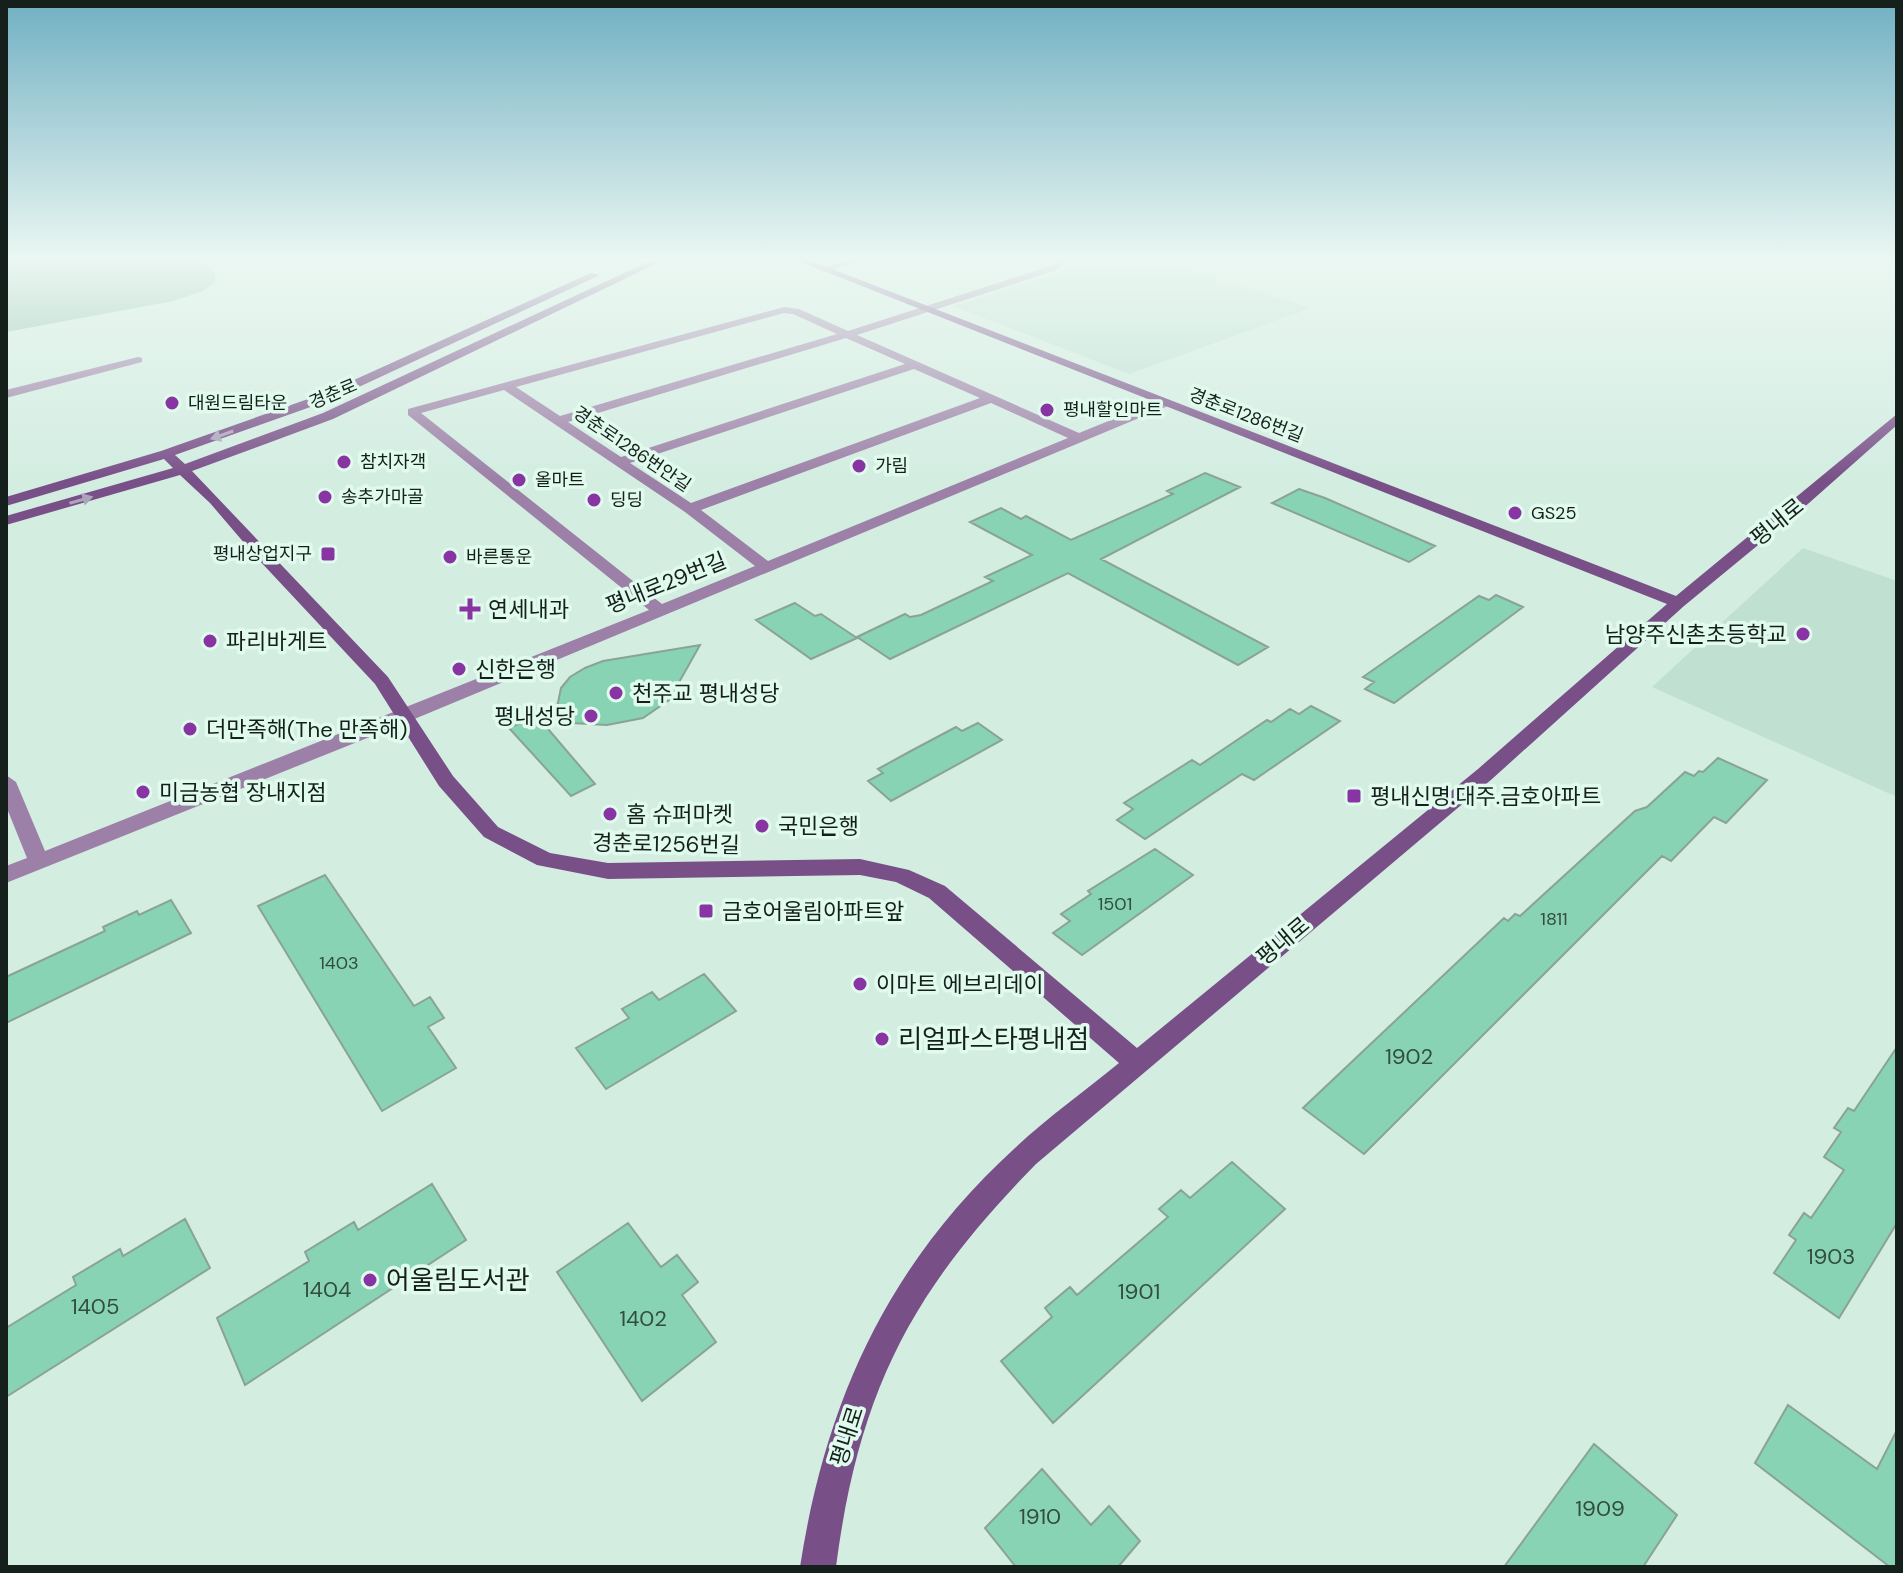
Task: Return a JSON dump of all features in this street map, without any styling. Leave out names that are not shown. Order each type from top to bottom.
[{"type":"street","name":"경춘로","points":[[6,502],[166,454],[329,396],[467,333]]},
{"type":"street","name":"경춘로","points":[[6,521],[182,470],[365,400],[505,333]]},
{"type":"street","points":[[658,609],[412,412],[698,333]]},
{"type":"street","name":"경춘로1286번길","points":[[987,333],[1678,603]]},
{"type":"street","points":[[849,334],[1077,437]]},
{"type":"street","name":"경춘로1286번안길","points":[[558,421],[849,334]]},
{"type":"street","points":[[6,394],[138,360]]},
{"type":"street","points":[[619,462],[917,364]]},
{"type":"street","points":[[506,386],[558,421]]},
{"type":"street","points":[[690,509],[993,398]]},
{"type":"street","name":"평내로29번길","points":[[6,875],[405,716],[658,609],[1164,403]]},
{"type":"street","name":"평내로","points":[[818,1567],[829,1493],[850,1418],[882,1345],[921,1275],[971,1211],[1026,1155],[1485,774],[1678,603],[1804,500],[1897,418]]},
{"type":"street","name":"경춘로1286번안길","points":[[558,421],[690,509],[765,566]]},
{"type":"street","name":"경춘로1256번길","points":[[166,454],[215,500],[263,556],[382,681],[446,781],[491,832],[545,860],[608,871],[860,867],[901,875],[937,892],[1136,1062]]},
{"type":"street","points":[[6,782],[39,861]]},
{"type":"shaded area","points":[[1024,333],[1241,333],[1129,374]]},
{"type":"shaded area","name":"남양주신촌초등학교","points":[[1803,548],[1897,581],[1897,797],[1652,687]]},
{"type":"building","points":[[1205,473],[1240,487],[1101,559],[1268,647],[1238,665],[1068,573],[890,659],[857,637],[905,614],[910,617],[921,615],[993,581],[985,577],[1032,555],[970,522],[1001,508],[1021,519],[1026,516],[1071,540],[1173,494],[1167,491]]},
{"type":"building","points":[[1299,489],[1435,546],[1409,562],[1272,503]]},
{"type":"building","points":[[1496,595],[1523,607],[1394,703],[1365,689],[1374,682],[1363,677],[1479,596],[1489,600]]},
{"type":"building","points":[[795,603],[815,616],[821,614],[857,638],[811,659],[756,620]]},
{"type":"building","points":[[700,645],[669,700],[643,718],[607,725],[554,722],[561,688],[570,677],[585,668],[603,661]]},
{"type":"building","points":[[1311,706],[1340,721],[1254,780],[1242,774],[1145,839],[1117,820],[1133,809],[1124,803],[1192,760],[1200,765],[1267,720],[1271,722],[1290,709],[1299,714]]},
{"type":"building","points":[[537,716],[595,784],[571,796],[509,728]]},
{"type":"building","points":[[978,723],[1002,740],[891,801],[868,781],[883,773],[878,769],[956,727],[962,731]]},
{"type":"building","points":[[1718,758],[1767,780],[1726,823],[1714,817],[1671,861],[1662,856],[1364,1154],[1303,1108],[1504,918],[1508,921],[1515,914],[1520,916],[1635,811],[1647,807],[1685,772],[1694,776]]},
{"type":"building","points":[[1155,849],[1193,875],[1082,955],[1053,933],[1070,921],[1061,914],[1091,894],[1088,891]]},
{"type":"building","points":[[325,875],[414,1006],[430,997],[444,1018],[428,1027],[456,1068],[382,1111],[258,906]]},
{"type":"building","points":[[171,900],[191,933],[6,1023],[6,977],[105,931],[103,927],[137,911],[139,915]]},
{"type":"building","points":[[704,974],[736,1011],[606,1089],[576,1048],[629,1018],[622,1009],[652,992],[659,1000]]},
{"type":"building","points":[[1897,1047],[1897,1223],[1839,1318],[1774,1273],[1796,1240],[1789,1235],[1804,1213],[1811,1218],[1844,1170],[1824,1157],[1841,1132],[1834,1128],[1848,1108],[1854,1111]]},
{"type":"building","points":[[1232,1162],[1285,1209],[1053,1423],[1001,1361],[1052,1317],[1045,1308],[1070,1287],[1077,1295],[1168,1217],[1159,1209],[1181,1190],[1190,1198]]},
{"type":"building","points":[[432,1184],[466,1240],[245,1385],[217,1318],[309,1261],[305,1252],[354,1222],[358,1230]]},
{"type":"building","points":[[185,1219],[210,1268],[6,1397],[6,1328],[76,1285],[73,1277],[120,1249],[123,1256]]},
{"type":"building","points":[[628,1223],[661,1267],[677,1255],[698,1282],[682,1295],[716,1342],[642,1401],[557,1272]]},
{"type":"building","points":[[1788,1405],[1877,1469],[1897,1430],[1897,1567],[1890,1567],[1755,1463]]},
{"type":"building","points":[[1594,1444],[1677,1515],[1643,1567],[1504,1567]]},
{"type":"building","points":[[1042,1469],[1091,1525],[1109,1506],[1140,1541],[1118,1567],[1016,1567],[985,1528]]},
{"type":"place","name":"대원드림타운","points":[[172,403]]},
{"type":"place","name":"평내할인마트","points":[[1047,410]]},
{"type":"place","name":"참치자객","points":[[344,462]]},
{"type":"place","name":"가림","points":[[859,466]]},
{"type":"place","name":"올마트","points":[[519,480]]},
{"type":"place","name":"송추가마골","points":[[325,497]]},
{"type":"place","name":"딩딩","points":[[594,500]]},
{"type":"place","name":"GS25","points":[[1515,513]]},
{"type":"place","name":"평내상업지구","points":[[328,554]]},
{"type":"place","name":"바른통운","points":[[450,557]]},
{"type":"place","name":"연세내과","points":[[470,609]]},
{"type":"place","name":"남양주신촌초등학교","points":[[1803,634]]},
{"type":"place","name":"파리바게트","points":[[210,641]]},
{"type":"place","name":"신한은행","points":[[459,669]]},
{"type":"place","name":"천주교 평내성당","points":[[616,693]]},
{"type":"place","name":"평내성당","points":[[591,716]]},
{"type":"place","name":"더만족해(The 만족해)","points":[[190,729]]},
{"type":"place","name":"미금농협 장내지점","points":[[143,792]]},
{"type":"place","name":"평내신명.대주.금호아파트","points":[[1354,796]]},
{"type":"place","name":"홈 슈퍼마켓","points":[[610,814]]},
{"type":"place","name":"국민은행","points":[[762,826]]},
{"type":"place","name":"금호어울림아파트앞","points":[[706,911]]},
{"type":"place","name":"이마트 에브리데이","points":[[860,984]]},
{"type":"place","name":"리얼파스타평내점","points":[[882,1039]]},
{"type":"place","name":"어울림도서관","points":[[370,1280]]}]
